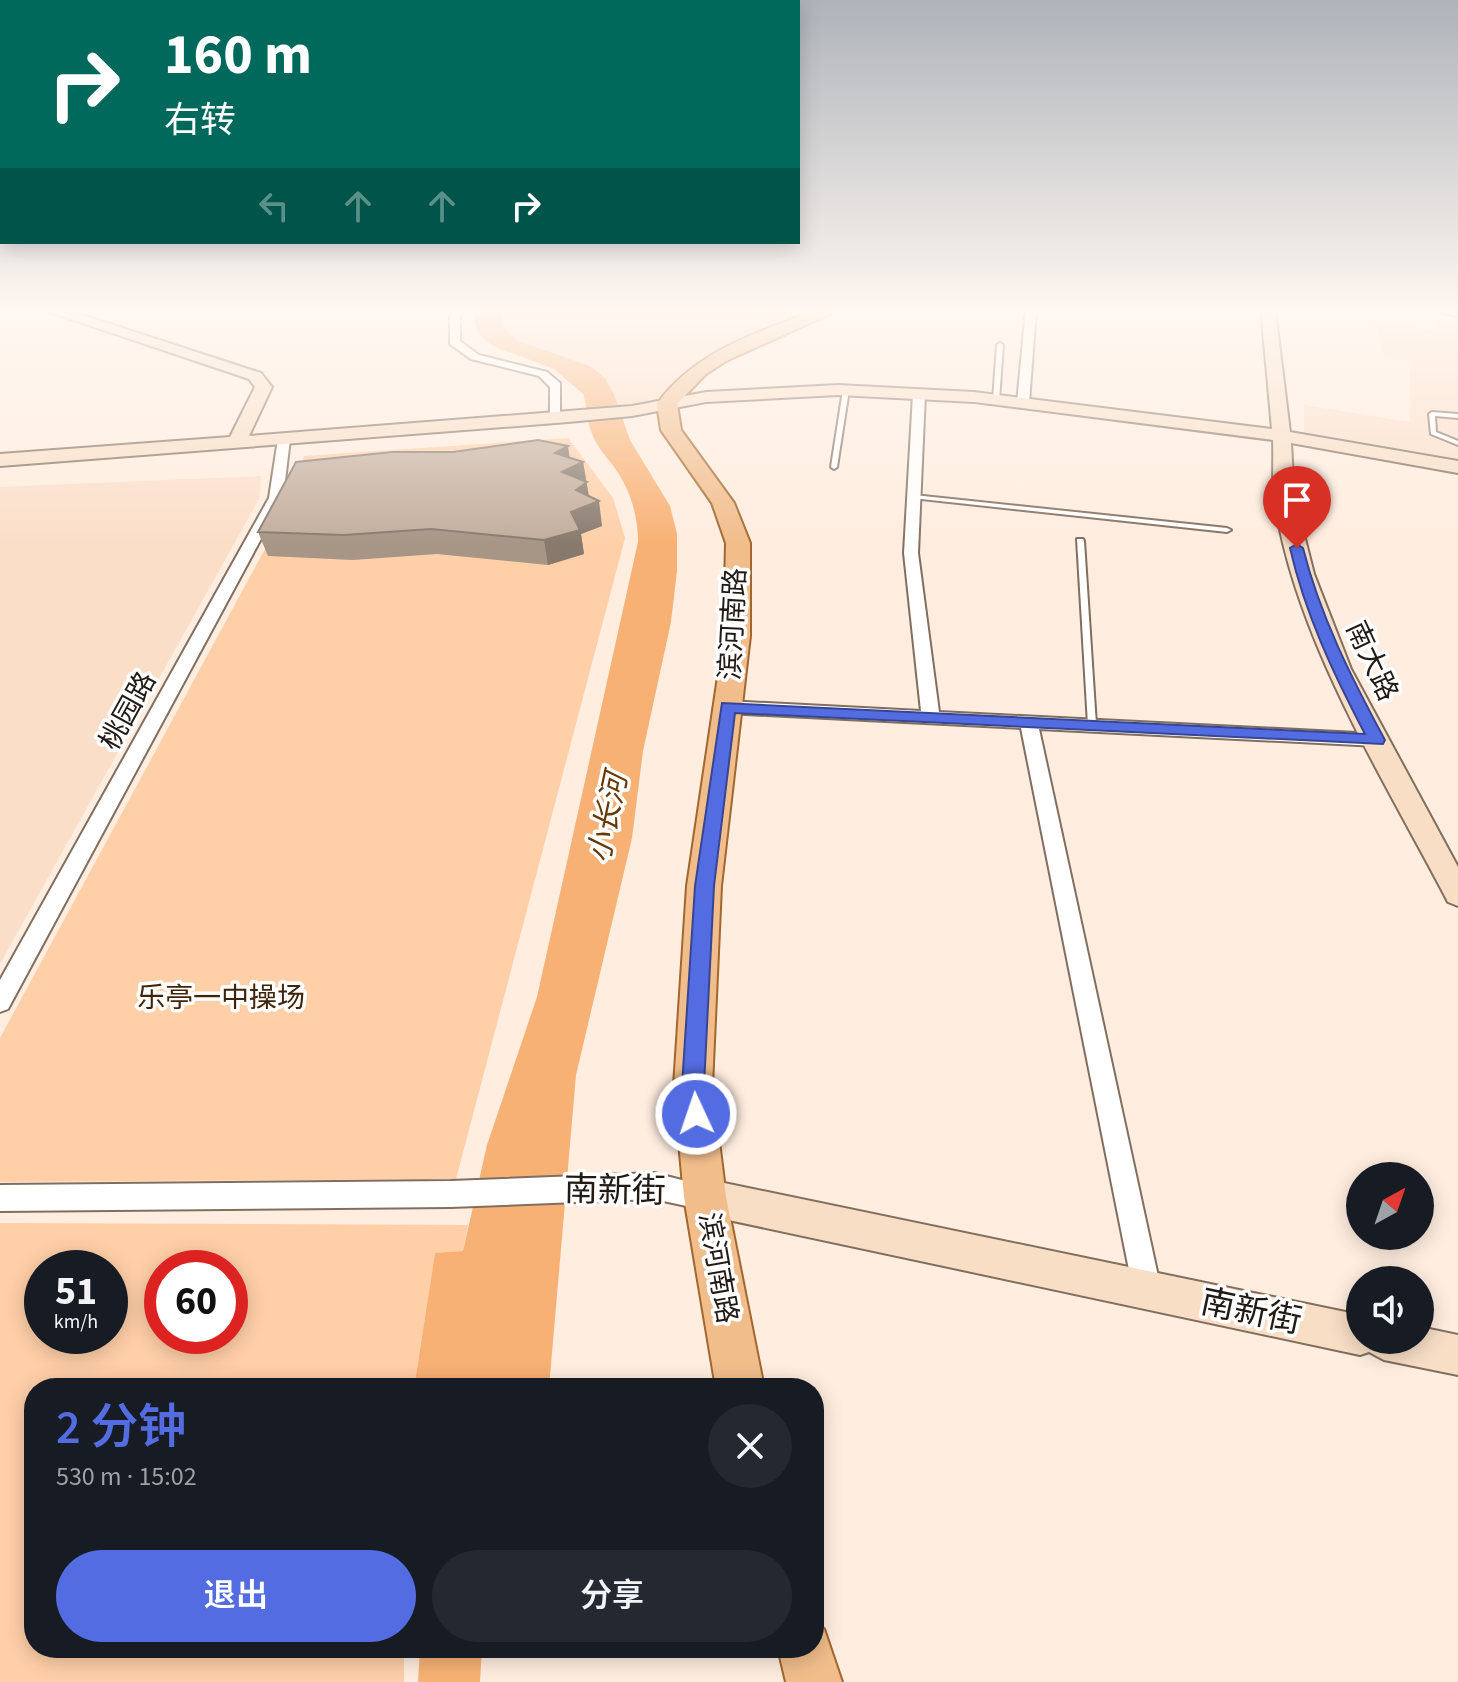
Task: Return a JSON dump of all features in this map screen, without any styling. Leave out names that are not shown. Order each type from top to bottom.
[{"type":"main road","points":[[667,404],[678,387]]},
{"type":"main road","name":"滨河南路","points":[[667,404],[671,430],[723,503],[738,543],[737,636],[704,886],[693,1086],[705,1197],[738,1378]]},
{"type":"main road","points":[[808,1658],[814,1682]]},
{"type":"street","points":[[237,442],[264,387]]},
{"type":"street","points":[[556,387],[562,418]]},
{"type":"street","points":[[1023,403],[1024,387]]},
{"type":"street","name":"南大路","points":[[1277,387],[1284,495],[1303,574],[1339,669],[1458,894]]},
{"type":"street","points":[[2,461],[562,418],[632,411],[706,397],[846,390],[1023,403],[1282,436],[1458,467]]},
{"type":"street","points":[[919,394],[911,553],[931,718]]},
{"type":"street","name":"桃园路","points":[[0,1002],[276,498],[284,439]]},
{"type":"street","points":[[727,707],[1377,740]]},
{"type":"street","points":[[1029,722],[1147,1290]]},
{"type":"street","name":"南新街","points":[[0,1198],[451,1194],[654,1186],[1346,1332]]},
{"type":"street","points":[[1434,1350],[1458,1355]]},
{"type":"lane","points":[[996,400],[997,387]]},
{"type":"lane","points":[[834,467],[846,390]]},
{"type":"lane","points":[[1458,416],[1432,414],[1433,433],[1458,443]]},
{"type":"lane","points":[[914,497],[1227,530]]},
{"type":"lane","points":[[1080,541],[1092,725]]},
{"type":"shaded area","points":[[604,387],[673,387],[660,401],[619,410]]},
{"type":"shaded area","points":[[1410,387],[1458,387],[1458,460],[1412,451],[1413,456],[1317,439],[1304,434],[1304,405],[1410,422]]},
{"type":"shaded area","points":[[261,476],[259,499],[0,964],[0,487]]},
{"type":"green space","name":"乐亭一中操场","points":[[568,438],[613,498],[625,538],[456,1179],[0,1182],[0,1038],[285,512],[304,456]]},
{"type":"green space","points":[[0,1223],[468,1225],[463,1251],[435,1253],[416,1378],[24,1378],[24,1658],[404,1658],[404,1682],[0,1682]]},
{"type":"water","points":[[582,387],[610,387],[614,394],[630,440],[670,506],[677,534],[677,571],[671,622],[643,751],[632,838],[576,1075],[550,1378],[416,1378],[435,1253],[463,1251],[487,1145],[537,997],[638,542],[635,512],[629,493],[593,436]]},
{"type":"building","points":[[538,440],[568,446],[555,453],[583,462],[562,472],[587,482],[576,490],[599,501],[571,512],[580,530],[544,540],[431,529],[344,535],[258,532],[296,462],[392,452],[453,452]]},
{"type":"waterway","name":"小长河","points":[[588,387],[593,392],[600,419]]},
{"type":"waterway","name":"小长河","points":[[449,1682],[450,1658]]},
{"type":"route","points":[[696,1114],[693,1086],[704,886],[727,707],[1377,740],[1339,669],[1303,574],[1297,548]]}]
